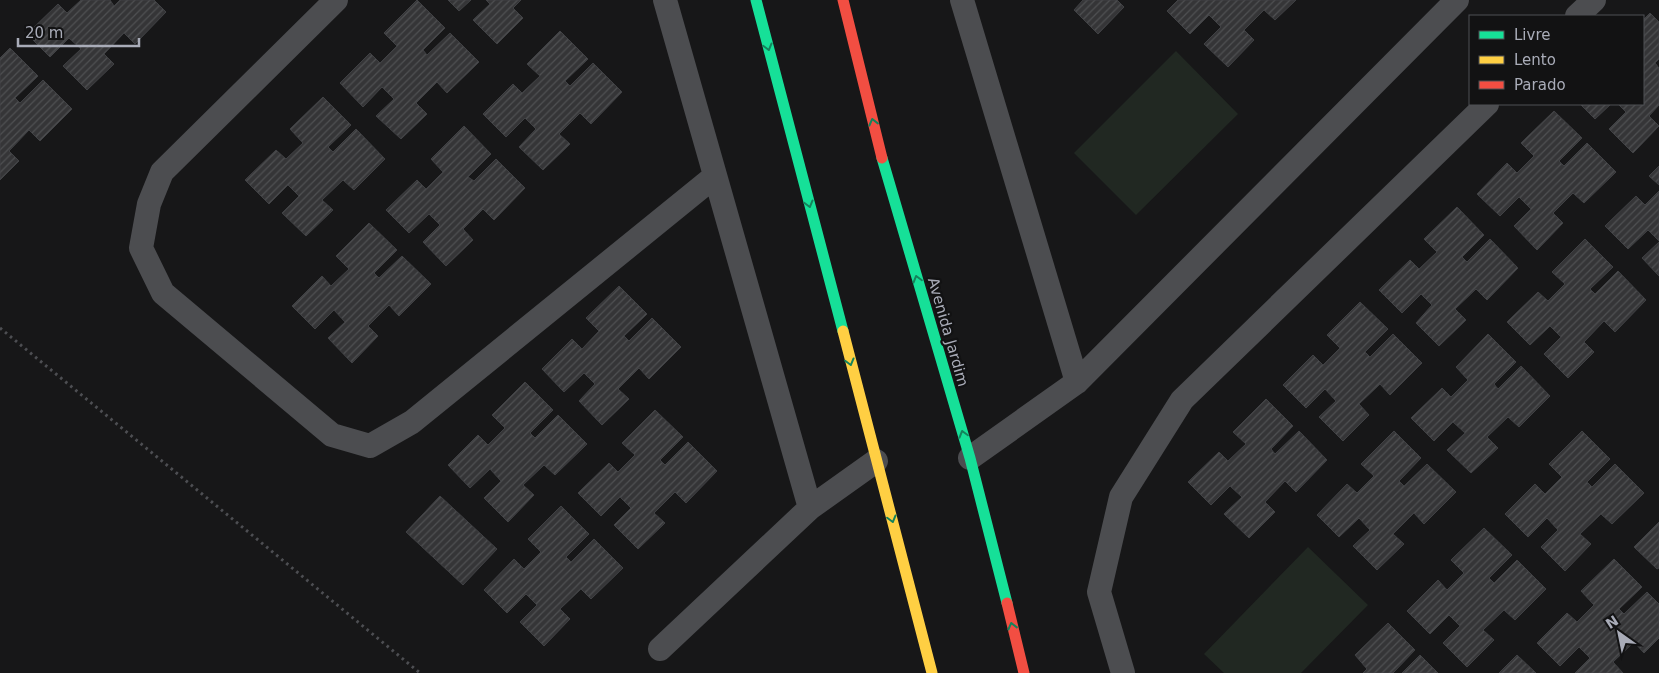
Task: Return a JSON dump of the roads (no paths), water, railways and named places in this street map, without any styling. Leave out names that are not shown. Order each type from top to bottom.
[{"type":"street","points":[[756,0],[932,673]]},
{"type":"street","name":"Avenida Jardim","points":[[843,0],[886,173],[970,458],[1024,673]]},
{"type":"lane","points":[[336,0],[162,172],[149,204],[141,248],[163,293],[332,435],[370,446],[412,422],[715,176]]},
{"type":"lane","points":[[665,0],[810,508]]},
{"type":"lane","points":[[962,0],[1077,382]]},
{"type":"lane","points":[[970,458],[1077,382],[1456,0]]},
{"type":"lane","points":[[1578,15],[1594,0]]},
{"type":"lane","points":[[1123,673],[1099,592],[1120,497],[1182,400],[1486,105]]},
{"type":"lane","points":[[660,649],[810,508],[876,461]]}]
